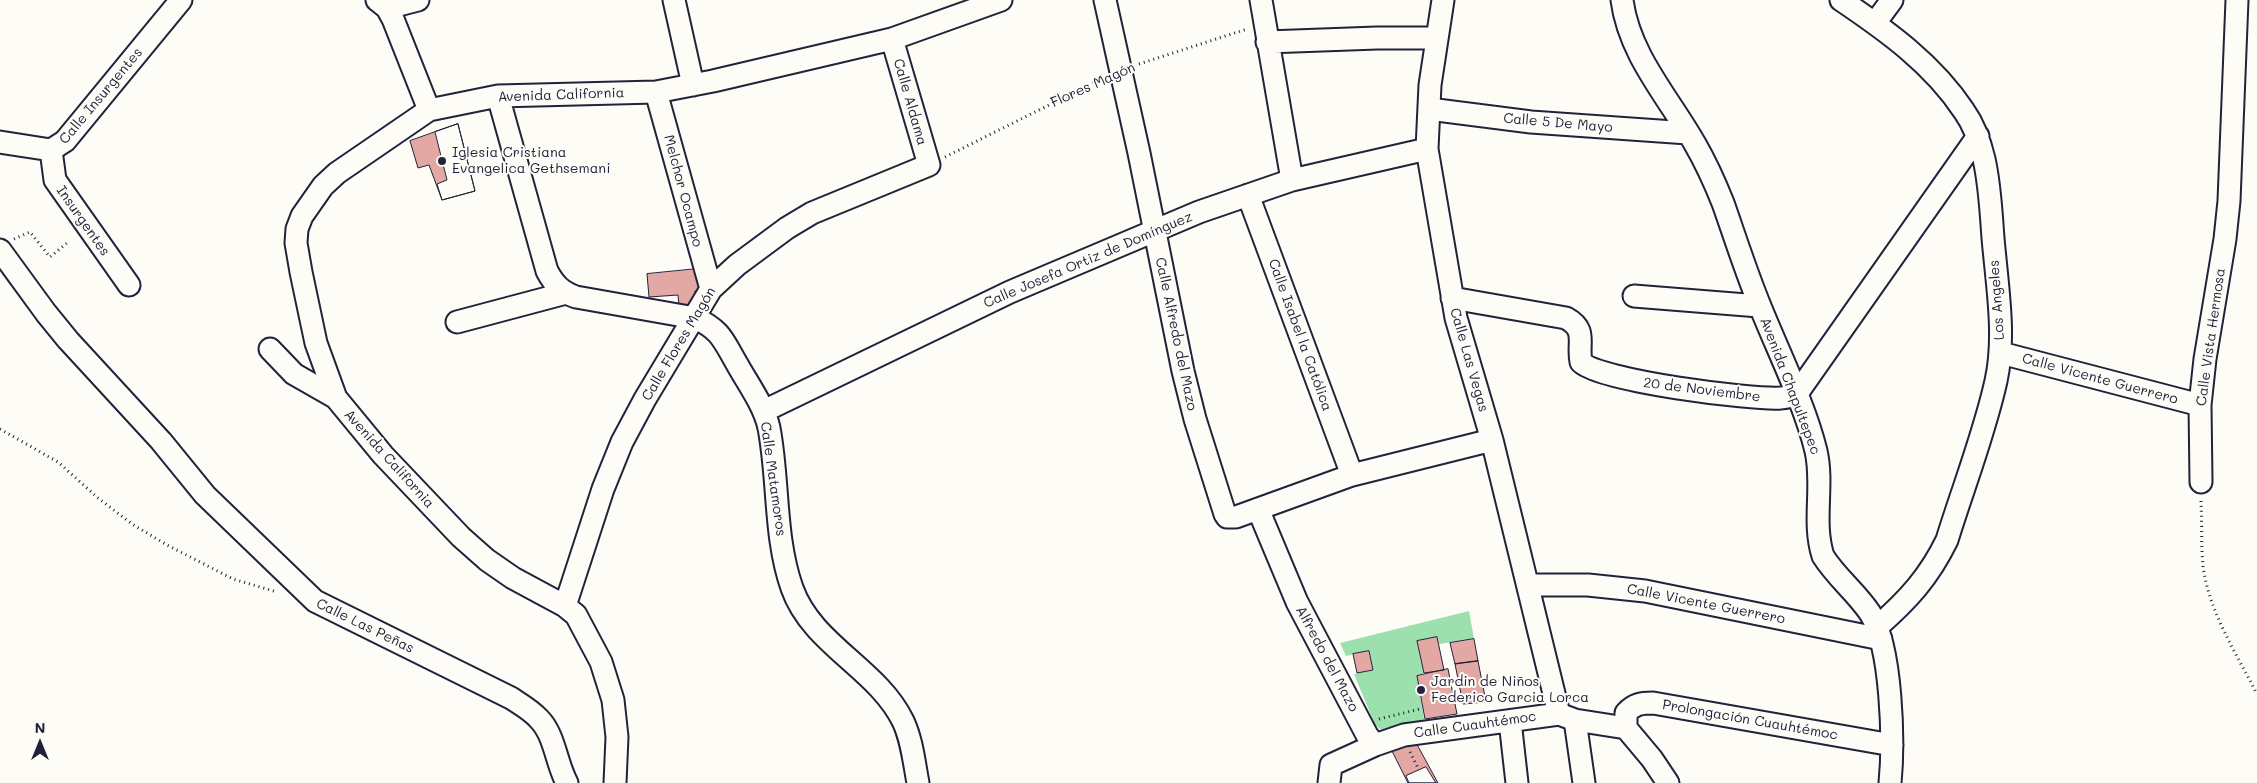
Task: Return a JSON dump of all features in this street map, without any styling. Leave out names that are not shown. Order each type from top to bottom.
[{"type":"street","name":"Calle Insurgentes","points":[[0,142],[51,150],[65,140],[181,0]]},
{"type":"street","points":[[418,0],[382,4],[430,110]]},
{"type":"street","points":[[674,0],[693,85]]},
{"type":"street","name":"Avenida California","points":[[616,783],[617,737],[613,700],[600,662],[586,631],[576,616],[565,606],[513,578],[487,560],[461,537],[383,455],[336,398],[316,343],[301,272],[296,243],[297,229],[302,216],[323,186],[337,173],[430,110],[498,96],[656,92],[693,85],[892,39],[951,8],[1001,0]]},
{"type":"street","name":"Calle Alfredo del Mazo","points":[[1105,0],[1140,153],[1195,419],[1223,511],[1228,517],[1258,509]]},
{"type":"street","points":[[1261,0],[1292,180]]},
{"type":"street","name":"Calle Las Vegas","points":[[1443,0],[1430,85],[1427,149],[1452,298],[1492,440],[1528,585],[1567,717],[1584,783]]},
{"type":"street","name":"Avenida Chapultepec","points":[[1622,0],[1636,45],[1655,81],[1688,133],[1713,178],[1760,306],[1812,437],[1819,465],[1818,523],[1823,556],[1870,612],[1879,633],[1888,682],[1892,745],[1890,783]]},
{"type":"street","name":"Los Angeles","points":[[1842,0],[1875,23],[1920,60],[1942,82],[1965,112],[1978,136],[1985,160],[1989,191],[2000,353],[1996,382],[1947,540],[1936,561],[1916,590],[1879,633]]},
{"type":"street","points":[[1875,23],[1892,0]]},
{"type":"street","name":"Calle Vista Hermosa","points":[[2201,482],[2200,405],[2205,359],[2225,240],[2229,201],[2237,0]]},
{"type":"street","points":[[1266,33],[1368,38],[1436,38]]},
{"type":"street","name":"Calle Aldama","points":[[892,39],[929,165]]},
{"type":"street","name":"Melchor Ocampo","points":[[656,92],[711,289]]},
{"type":"street","points":[[498,96],[547,271],[554,284],[566,293]]},
{"type":"street","name":"Calle 5 De Mayo","points":[[1429,109],[1540,123],[1688,133]]},
{"type":"street","points":[[1796,395],[1978,136]]},
{"type":"street","name":"Calle Josefa Ortiz de Domínguez","points":[[764,412],[1010,292],[1199,212],[1292,180],[1427,149]]},
{"type":"street","name":"Insurgentes","points":[[51,150],[55,180],[129,285]]},
{"type":"street","name":"Calle Flores Magón","points":[[565,606],[603,489],[622,442],[645,399],[711,289],[736,265],[787,228],[812,213],[929,165]]},
{"type":"street","name":"Calle Isabel la Católica","points":[[1248,195],[1352,475]]},
{"type":"street","name":"Calle Las Peñas","points":[[4,246],[63,334],[161,441],[205,495],[315,600],[510,698],[526,708],[540,719],[548,733],[567,783]]},
{"type":"street","points":[[457,322],[566,293]]},
{"type":"street","name":"Calle Matamoros","points":[[566,293],[576,297],[695,318],[712,326],[720,336],[764,412],[769,427],[785,567],[793,591],[806,615],[822,635],[881,690],[894,706],[908,734],[918,783]]},
{"type":"street","points":[[1634,296],[1760,306]]},
{"type":"street","name":"20 de Noviembre","points":[[1452,298],[1566,318],[1579,329],[1581,362],[1585,366],[1608,376],[1760,398],[1782,398],[1796,395]]},
{"type":"street","points":[[270,350],[294,374],[336,398]]},
{"type":"street","name":"Calle Vicente Guerrero","points":[[2000,353],[2200,405]]},
{"type":"street","points":[[1258,509],[1352,475],[1492,440]]},
{"type":"street","name":"Alfredo del Mazo","points":[[1258,509],[1297,602],[1361,724],[1375,745]]},
{"type":"street","name":"Calle Vicente Guerrero","points":[[1528,585],[1588,585],[1645,591],[1879,633]]},
{"type":"street","name":"Prolongación Cuauhtémoc","points":[[1626,728],[1626,713],[1631,706],[1640,703],[1653,703],[1892,745]]},
{"type":"street","name":"Calle Cuauhtémoc","points":[[1375,745],[1404,735],[1510,721],[1567,717],[1626,728]]},
{"type":"street","points":[[1510,721],[1517,783]]},
{"type":"street","points":[[1626,728],[1652,759],[1668,783]]},
{"type":"street","points":[[1329,783],[1331,765],[1375,745]]},
{"type":"path","name":"Flores Magón","points":[[929,165],[993,131],[1120,70],[1266,33]]},
{"type":"path","points":[[4,246],[30,232],[50,257],[67,243]]},
{"type":"path","points":[[0,429],[58,462],[98,498],[132,524],[167,545],[233,579],[279,592]]},
{"type":"path","points":[[2201,482],[2203,567],[2210,598],[2221,626],[2257,694]]},
{"type":"path","points":[[1361,724],[1420,709]]},
{"type":"green space","points":[[1469,611],[1474,639],[1439,644],[1437,637],[1417,642],[1424,673],[1417,676],[1425,725],[1384,732],[1375,725],[1354,674],[1373,670],[1369,651],[1346,656],[1340,643]]},
{"type":"building","name":"Iglesia Cristiana Evangelica Gethsemani","points":[[458,124],[475,191],[442,200],[429,165],[418,168],[410,141]]},
{"type":"building","name":"Iglesia Cristiana Evangelica Gethsemani","points":[[458,124],[475,191],[442,200],[437,184],[447,180],[435,132]]},
{"type":"building","points":[[697,269],[699,291],[695,291],[696,305],[679,307],[678,295],[649,297],[647,274]]},
{"type":"building","points":[[1437,637],[1444,670],[1424,673],[1417,641]]},
{"type":"building","points":[[1474,639],[1478,661],[1455,664],[1450,643]]},
{"type":"building","points":[[1369,651],[1373,670],[1357,673],[1353,654]]},
{"type":"building","points":[[1478,661],[1486,702],[1463,704],[1455,664]]},
{"type":"building","points":[[1448,669],[1457,714],[1425,719],[1417,676]]},
{"type":"building","points":[[1414,739],[1438,783],[1408,783],[1389,745]]},
{"type":"building","points":[[1426,767],[1436,783],[1409,783],[1406,776]]},
{"type":"place","name":"Iglesia Cristiana Evangelica Gethsemani","points":[[442,161]]},
{"type":"place","name":"Jardin de Niños Federico Garcia Lorca","points":[[1421,690]]}]
